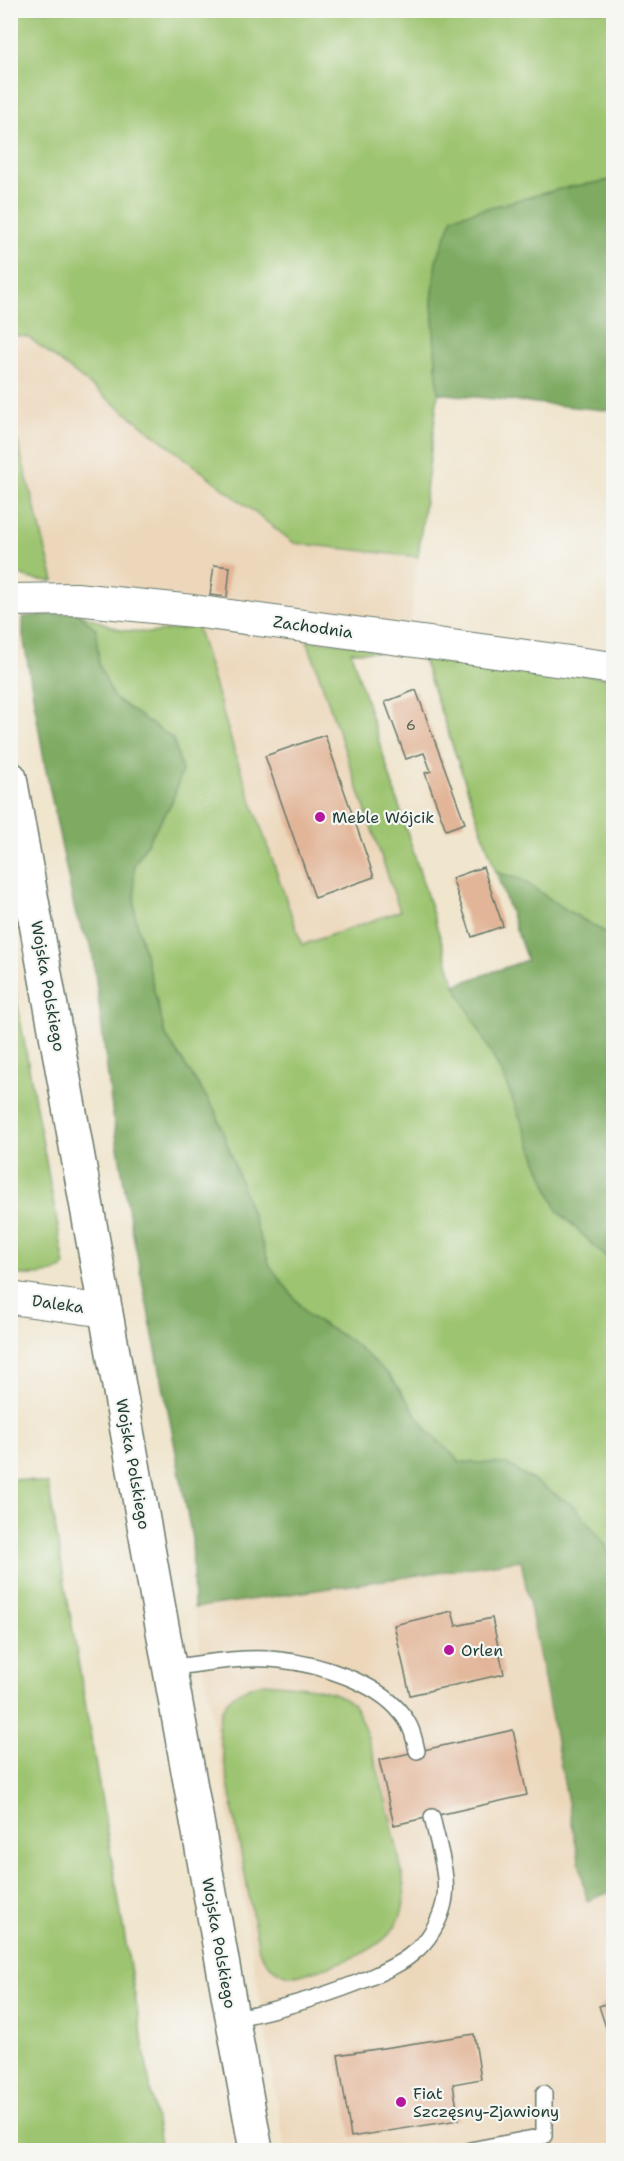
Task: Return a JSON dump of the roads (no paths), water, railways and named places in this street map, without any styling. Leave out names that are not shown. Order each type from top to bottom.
[{"type":"main road","name":"Wojska Polskiego","points":[[10,778],[256,2151]]},
{"type":"street","name":"Zachodnia","points":[[10,600],[76,599],[193,611],[614,668]]},
{"type":"street","name":"Daleka","points":[[10,1298],[106,1311]]},
{"type":"lane","points":[[170,1668],[242,1660],[279,1660],[328,1670],[368,1687],[391,1703],[408,1722],[417,1751]]},
{"type":"lane","points":[[232,2019],[290,2007],[347,1988],[384,1971],[414,1953],[432,1932],[444,1901],[444,1875],[432,1817]]},
{"type":"lane","points":[[470,2151],[544,2136],[544,2093]]},
{"type":"place","name":"Meble Wójcik","points":[[320,817]]},
{"type":"place","name":"Orlen","points":[[449,1650]]},
{"type":"place","name":"Fiat Szczęsny-Zjawiony","points":[[401,2102]]}]
